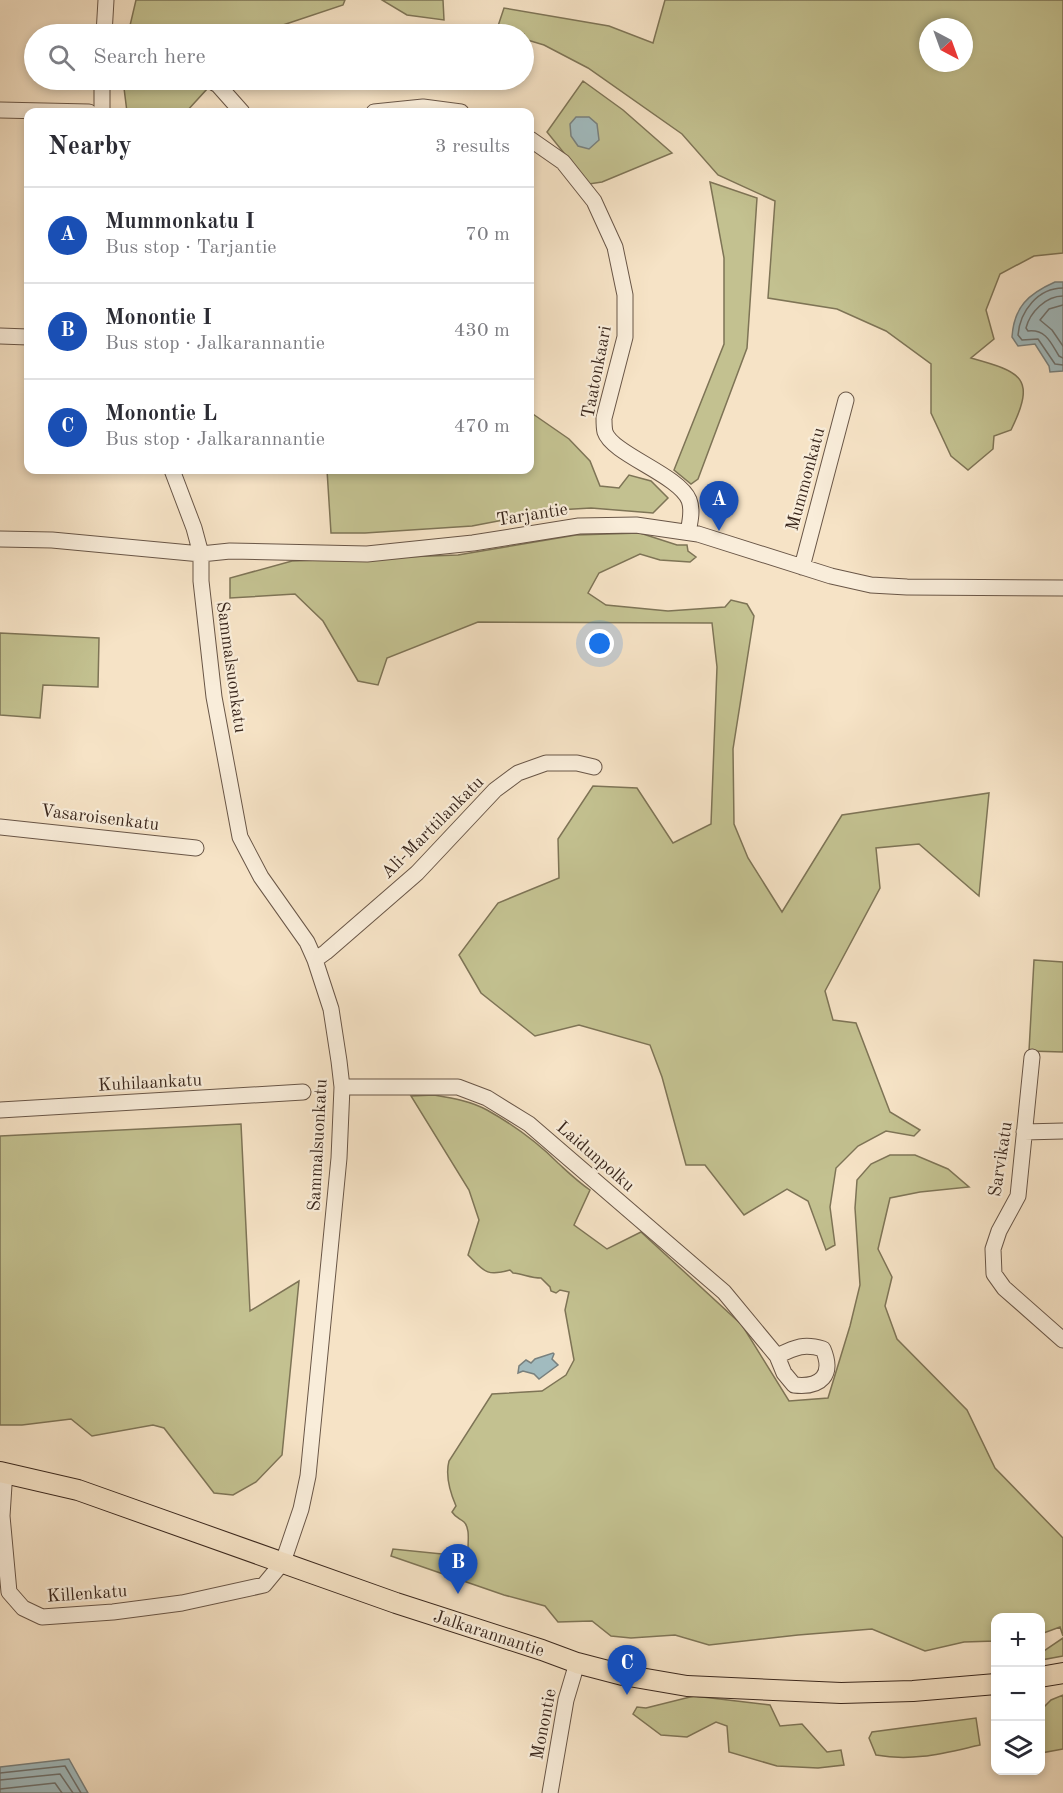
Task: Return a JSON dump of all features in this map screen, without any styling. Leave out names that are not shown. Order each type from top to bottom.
[{"type":"main road","name":"Jalkarannantie","points":[[3,1473],[78,1490],[577,1663],[623,1675],[699,1687],[841,1693],[913,1691],[991,1684]]},
{"type":"main road","points":[[1045,1676],[1063,1673]]},
{"type":"street","points":[[105,24],[106,0]]},
{"type":"street","points":[[102,90],[102,108]]},
{"type":"street","points":[[222,90],[238,108]]},
{"type":"street","points":[[413,108],[431,108]]},
{"type":"street","points":[[0,110],[24,111]]},
{"type":"street","name":"Taatonkaari","points":[[534,142],[563,162],[594,201],[615,247],[625,295],[625,338],[604,418],[605,432],[616,444],[666,478],[687,496],[691,506],[688,532]]},
{"type":"street","points":[[0,336],[24,337]]},
{"type":"street","name":"Mummonkatu","points":[[802,567],[846,400]]},
{"type":"street","name":"Sammalsuonkatu","points":[[174,474],[194,528],[201,554],[201,581],[214,697],[240,837],[261,877],[307,942],[315,960],[331,1009],[342,1087],[339,1158],[308,1476],[301,1509],[283,1562]]},
{"type":"street","name":"Tarjantie","points":[[0,539],[52,540],[201,554],[230,551],[367,554],[472,543],[579,526],[636,525],[688,532],[802,567],[871,585],[906,588],[1063,588]]},
{"type":"street","name":"Ali-Marttilankatu","points":[[315,960],[417,873],[495,790],[518,774],[546,763],[577,763],[594,767]]},
{"type":"street","name":"Vasaroisenkatu","points":[[0,827],[196,848]]},
{"type":"street","name":"Sarvikatu","points":[[1032,1056],[1018,1196],[999,1231],[993,1249],[994,1274],[1004,1288],[1063,1340]]},
{"type":"street","name":"Laidunpolku","points":[[342,1087],[458,1087],[487,1098],[512,1113],[529,1124],[724,1292],[777,1356]]},
{"type":"street","name":"Kuhilaankatu","points":[[0,1110],[303,1092]]},
{"type":"street","points":[[1024,1132],[1063,1131]]},
{"type":"street","name":"Killenkatu","points":[[3,1473],[2,1516],[9,1592],[23,1608],[42,1617],[182,1603],[264,1585],[283,1562]]},
{"type":"street","name":"Monontie","points":[[550,1793],[566,1700],[577,1663]]},
{"type":"shaded area","points":[[136,0],[345,0],[343,5],[286,24],[130,24]]},
{"type":"shaded area","points":[[382,0],[443,0],[444,20],[407,15]]},
{"type":"shaded area","points":[[665,0],[1063,0],[1063,253],[1034,256],[1000,274],[986,310],[994,339],[971,358],[1002,368],[1020,379],[1023,398],[1011,430],[994,436],[993,449],[968,470],[951,456],[931,413],[931,364],[886,331],[837,309],[768,298],[775,201],[718,175],[682,134],[588,68],[534,42],[534,24],[499,24],[504,8],[609,26],[653,43]]},
{"type":"shaded area","points":[[583,81],[623,110],[672,153],[602,182],[589,184],[547,132]]},
{"type":"shaded area","points":[[124,90],[206,90],[190,108],[126,108]]},
{"type":"shaded area","points":[[710,182],[757,198],[747,348],[698,479],[691,484],[674,470],[724,344],[724,258]]},
{"type":"shaded area","points":[[534,415],[569,439],[590,461],[600,486],[619,488],[629,475],[651,481],[668,498],[653,513],[591,508],[557,510],[472,526],[331,533],[327,474],[534,474]]},
{"type":"shaded area","points":[[640,533],[677,545],[687,545],[688,551],[696,557],[690,562],[660,560],[640,554],[599,573],[588,593],[606,605],[668,611],[725,607],[731,600],[747,604],[754,616],[733,749],[734,824],[748,858],[782,912],[842,815],[989,793],[979,896],[919,844],[876,848],[880,888],[825,991],[833,1020],[856,1023],[890,1112],[920,1130],[914,1136],[886,1131],[858,1146],[836,1168],[830,1207],[835,1245],[826,1250],[808,1201],[787,1189],[744,1215],[705,1165],[686,1165],[662,1077],[650,1045],[579,1025],[535,1036],[481,993],[459,955],[498,903],[559,878],[558,839],[593,786],[637,788],[673,843],[711,824],[717,667],[712,623],[478,622],[387,658],[378,685],[358,681],[323,621],[295,594],[230,598],[230,578],[292,561],[458,555],[576,535]]},
{"type":"shaded area","points":[[0,633],[99,638],[98,687],[43,685],[40,718],[0,715]]},
{"type":"shaded area","points":[[1034,960],[1063,962],[1063,1052],[1029,1051]]},
{"type":"shaded area","points":[[434,1095],[468,1102],[496,1115],[533,1141],[590,1190],[574,1225],[607,1249],[641,1232],[742,1325],[789,1401],[828,1398],[860,1285],[855,1208],[857,1180],[871,1164],[890,1155],[915,1155],[948,1169],[969,1187],[920,1192],[890,1198],[878,1249],[892,1277],[885,1306],[897,1339],[967,1410],[995,1468],[1063,1538],[1063,1636],[1060,1627],[1045,1633],[1045,1613],[991,1613],[991,1641],[964,1642],[925,1651],[872,1629],[709,1645],[675,1635],[631,1638],[611,1636],[592,1621],[558,1622],[545,1606],[504,1595],[391,1556],[393,1549],[452,1555],[468,1549],[467,1527],[452,1512],[456,1506],[449,1484],[449,1461],[492,1394],[542,1391],[566,1375],[574,1360],[565,1310],[569,1292],[560,1290],[556,1293],[551,1291],[541,1278],[513,1273],[510,1270],[490,1273],[468,1255],[479,1220],[469,1190],[411,1096]]},
{"type":"shaded area","points":[[241,1124],[250,1311],[299,1281],[282,1455],[256,1482],[233,1495],[214,1493],[164,1428],[153,1425],[92,1436],[71,1419],[22,1425],[0,1425],[0,1136]]},
{"type":"shaded area","points":[[1063,1638],[1063,1656],[1045,1659],[1045,1650]]},
{"type":"shaded area","points":[[1063,1695],[1063,1749],[1045,1752],[1045,1706],[1051,1700]]},
{"type":"shaded area","points":[[694,1696],[770,1705],[780,1726],[802,1724],[827,1752],[841,1750],[844,1765],[818,1768],[777,1766],[729,1752],[727,1726],[716,1722],[687,1737],[661,1735],[633,1714],[637,1707],[646,1708]]},
{"type":"shaded area","points":[[976,1718],[980,1745],[941,1754],[903,1758],[876,1755],[869,1738],[872,1732]]},
{"type":"water","points":[[576,117],[589,117],[597,124],[599,140],[589,149],[578,146],[571,136],[570,124]]},
{"type":"water","points":[[1055,282],[1063,282],[1063,371],[1050,372],[1049,366],[1035,344],[1018,346],[1012,337],[1016,317],[1024,303],[1037,291]]},
{"type":"water","points":[[553,1353],[552,1359],[558,1365],[539,1379],[534,1374],[523,1371],[518,1373],[519,1366],[526,1360],[531,1363],[535,1359]]},
{"type":"water","points":[[69,1759],[88,1793],[0,1793],[0,1767]]},
{"type":"place","name":"Mummonkatu I","points":[[719,531]]},
{"type":"place","name":"Monontie I","points":[[458,1594]]},
{"type":"place","name":"Monontie L","points":[[627,1695]]}]
